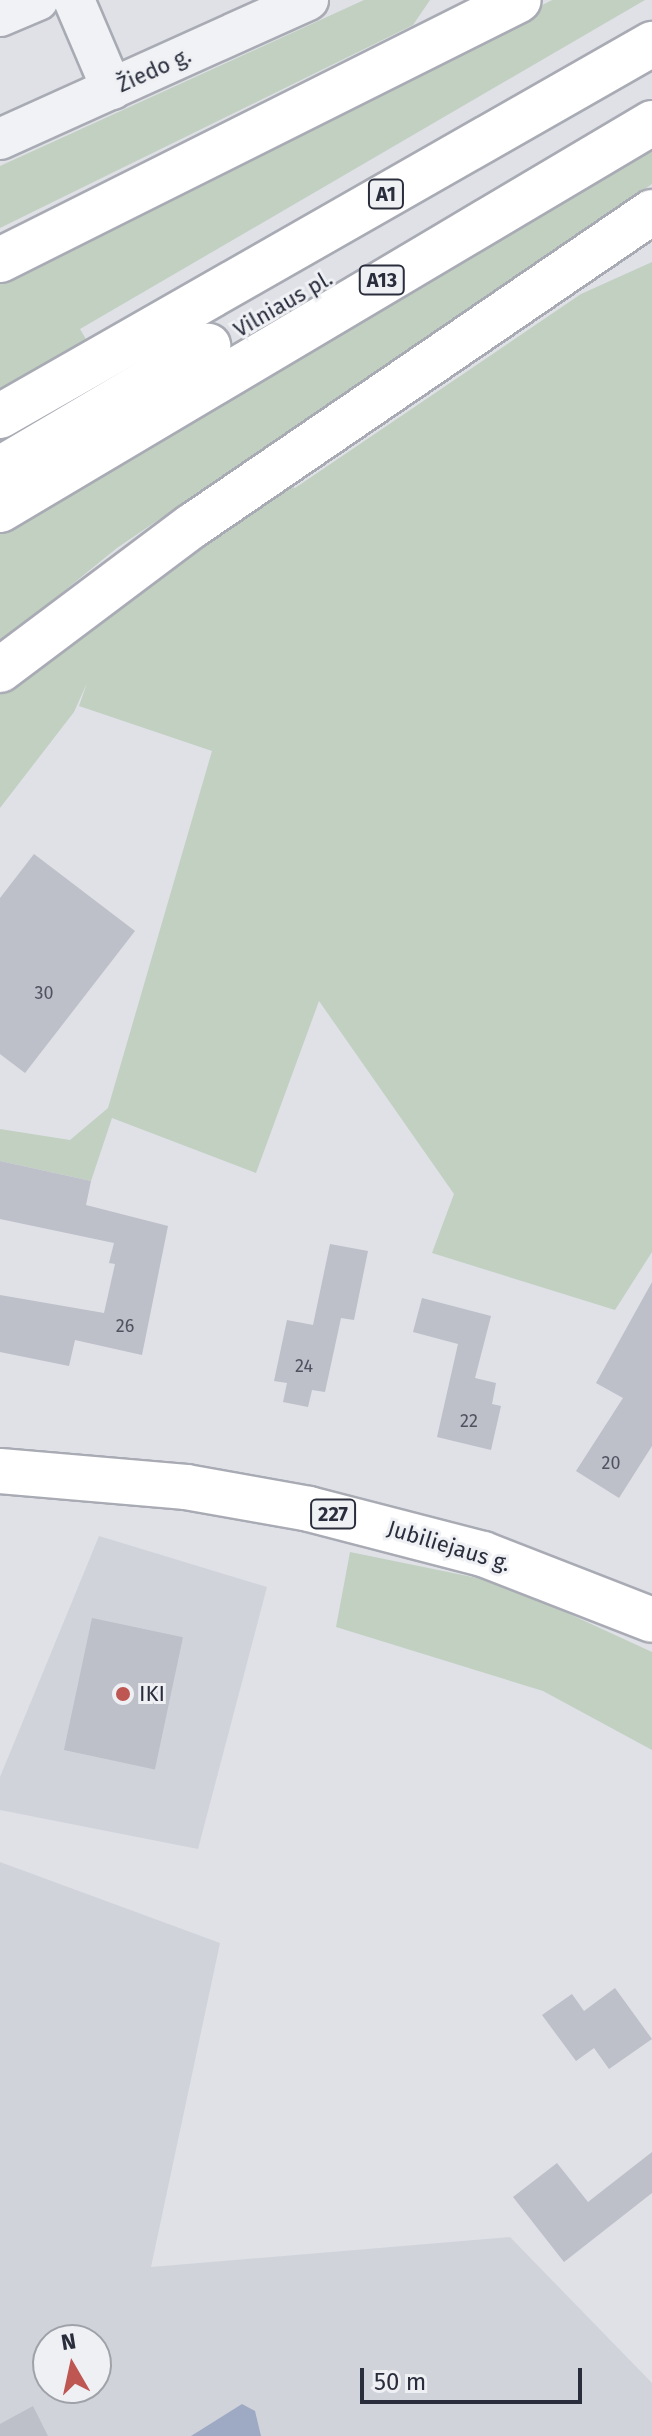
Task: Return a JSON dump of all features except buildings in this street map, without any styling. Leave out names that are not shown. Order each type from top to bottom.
[{"type":"main road","points":[[0,260],[519,0]]},
{"type":"main road","name":"Vilniaus pl.","points":[[0,416],[652,44]]},
{"type":"main road","name":"Vilniaus pl.","points":[[0,469],[151,397],[652,95]]},
{"type":"main road","name":"A13","points":[[0,510],[151,397],[652,123]]},
{"type":"main road","points":[[0,670],[192,526],[652,212]]},
{"type":"main road","name":"Jubiliejaus g.","points":[[0,1471],[186,1487],[309,1509],[483,1554],[652,1620]]},
{"type":"street","points":[[0,16],[38,0]]},
{"type":"street","points":[[74,0],[112,89]]},
{"type":"street","name":"Žiedo g.","points":[[0,139],[308,0]]},
{"type":"street","points":[[575,264],[652,234]]},
{"type":"shaded area","points":[[99,1536],[267,1587],[198,1849],[0,1810],[0,1777]]},
{"type":"shaded area","points":[[0,1862],[220,1943],[151,2267],[510,2237],[652,2383],[652,2436],[0,2436]]},
{"type":"green space","points":[[364,0],[430,0],[413,25],[0,228],[0,166]]},
{"type":"green space","points":[[552,0],[645,0],[80,329],[146,442],[652,136],[652,184],[117,548],[0,643],[0,284]]},
{"type":"green space","points":[[652,262],[652,1252],[615,1310],[432,1253],[454,1194],[319,1001],[256,1173],[112,1118],[91,1181],[0,1161],[0,1129],[70,1140],[108,1108],[212,751],[79,706],[87,683],[74,712],[0,808],[0,690],[283,482],[295,488],[581,294]]},
{"type":"green space","points":[[350,1552],[502,1583],[652,1652],[652,1750],[543,1691],[336,1627]]},
{"type":"water","points":[[242,2404],[255,2411],[261,2436],[191,2436]]},
{"type":"place","name":"IKI","points":[[123,1694]]}]
